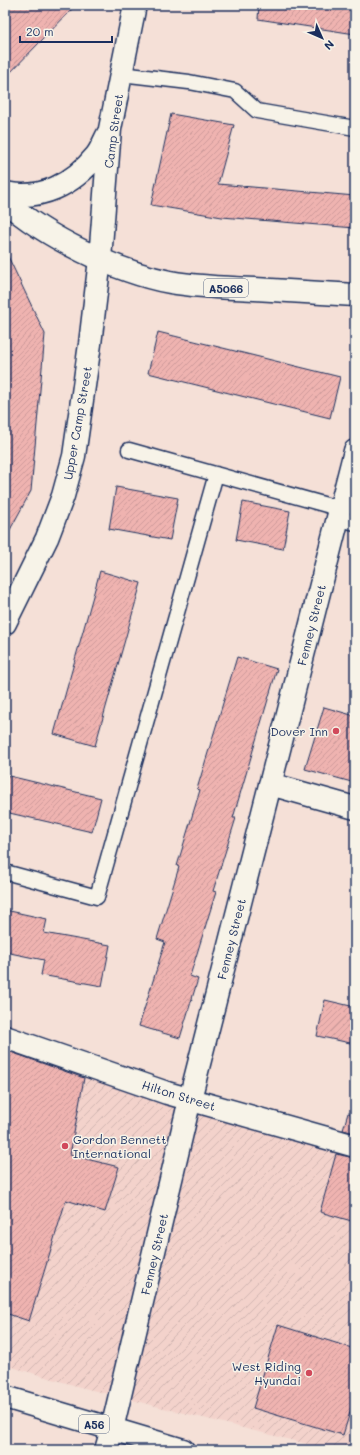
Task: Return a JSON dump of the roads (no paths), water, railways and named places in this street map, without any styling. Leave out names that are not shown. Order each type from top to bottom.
[{"type":"main road","name":"Camp Street","points":[[100,259],[110,129],[134,5]]},
{"type":"main road","points":[[5,193],[28,195],[47,192],[64,185],[81,172],[97,155],[110,129]]},
{"type":"main road","name":"A5066","points":[[5,201],[39,226],[69,244],[100,259],[143,275],[169,281],[204,286],[355,295]]},
{"type":"main road","name":"Upper Camp Street","points":[[5,623],[47,538],[63,496],[74,456],[90,344],[100,259]]},
{"type":"main road","name":"Fenney Street","points":[[106,1450],[190,1100],[270,784],[345,517],[355,451]]},
{"type":"main road","points":[[270,784],[355,808]]},
{"type":"main road","name":"Hilton Street","points":[[5,1037],[167,1093],[355,1146]]},
{"type":"main road","name":"A56","points":[[5,1398],[182,1450]]},
{"type":"lane","points":[[121,74],[189,82],[235,91],[257,111],[355,128]]},
{"type":"lane","points":[[129,450],[216,474],[345,517]]},
{"type":"lane","points":[[5,872],[97,898],[216,474]]},
{"type":"place","name":"Dover Inn","points":[[336,731]]},
{"type":"place","name":"Gordon Bennett International","points":[[65,1146]]},
{"type":"place","name":"West Riding Hyundai","points":[[309,1373]]}]
